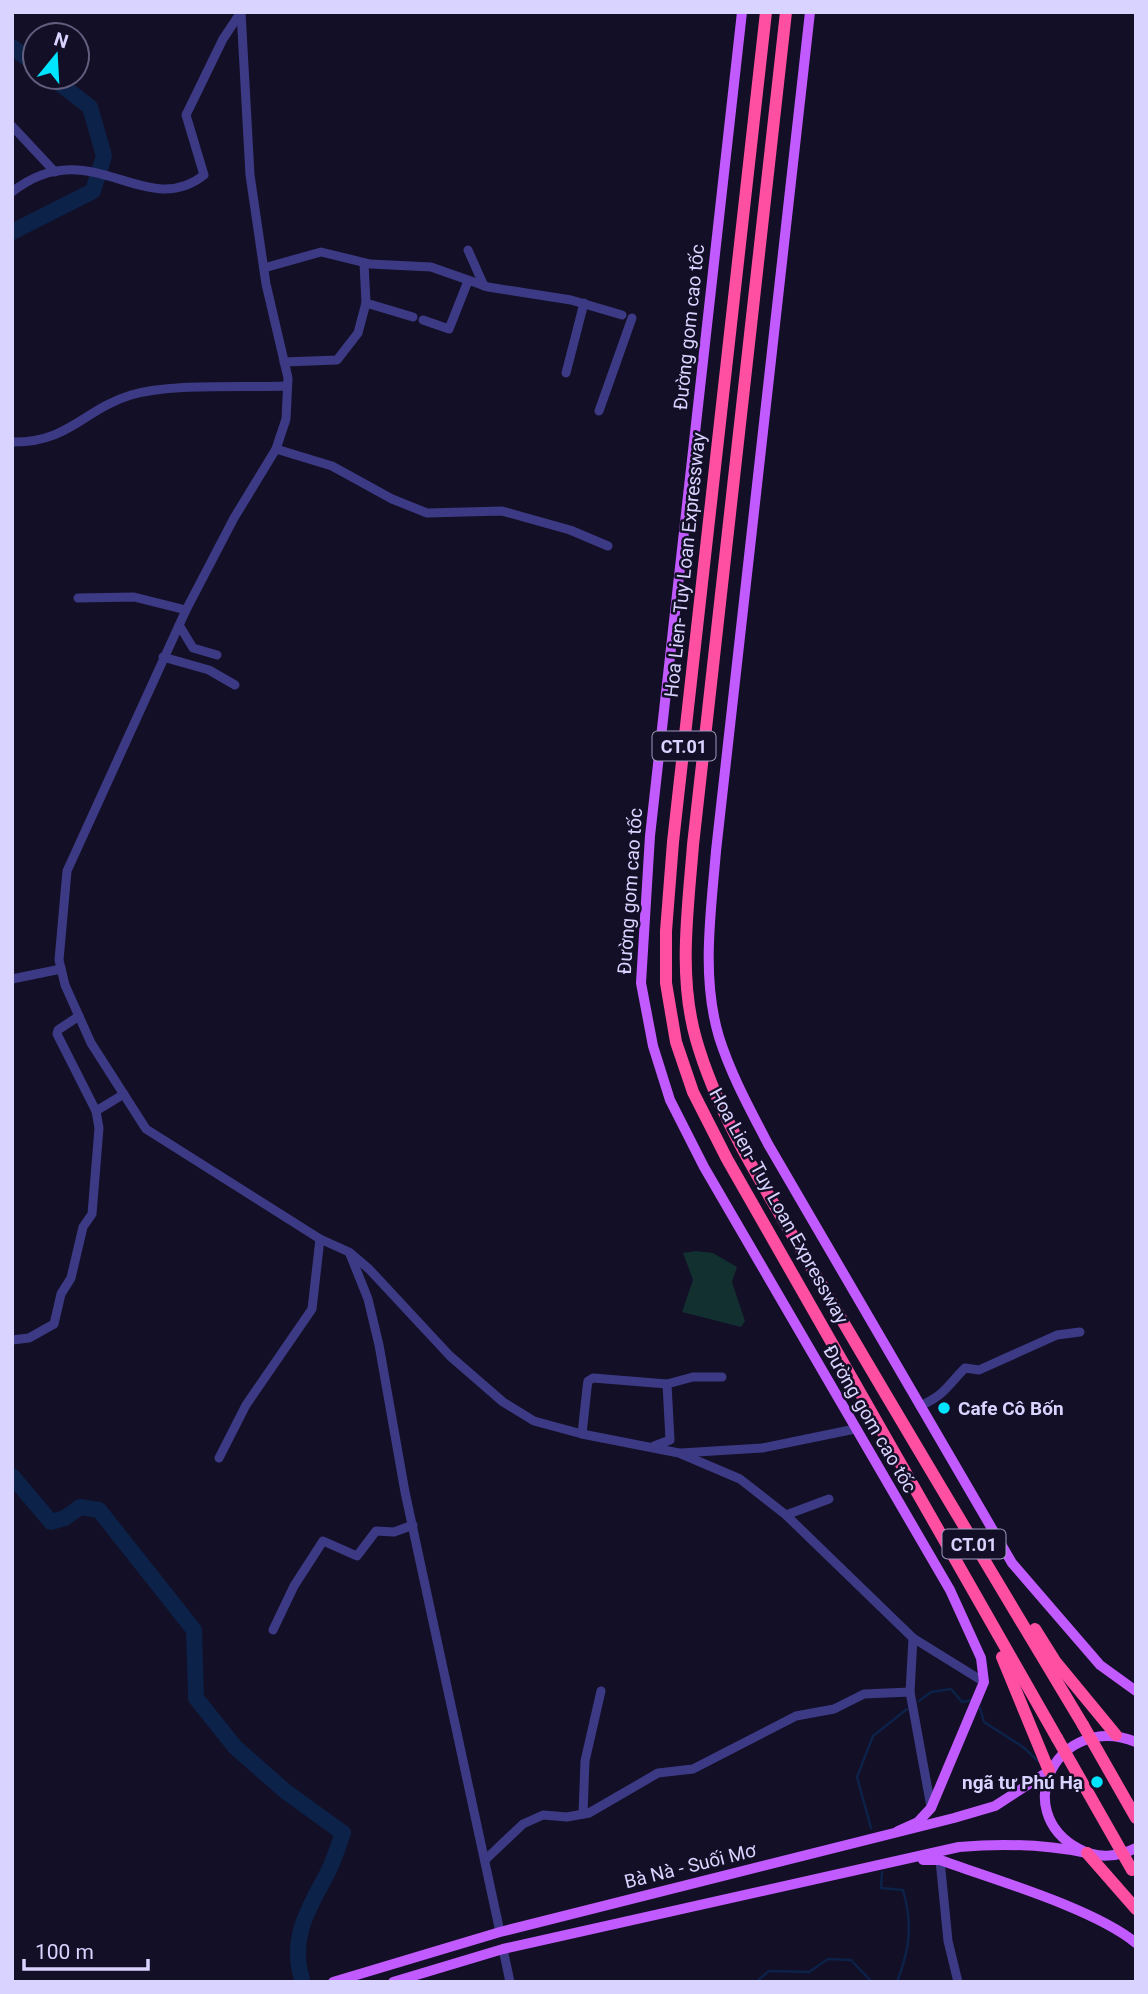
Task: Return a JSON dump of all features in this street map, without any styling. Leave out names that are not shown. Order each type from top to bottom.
[{"type":"highway","name":"Hoa Lien- Tuy Loan Expressway","points":[[766,12],[673,842],[666,983],[676,1042],[693,1092],[727,1159],[1134,1873]]},
{"type":"highway","name":"Hoa Lien- Tuy Loan Expressway","points":[[786,12],[693,845],[686,981],[695,1037],[711,1084],[745,1150],[867,1363],[1136,1818]]},
{"type":"highway","points":[[867,1363],[1055,1661],[1116,1735]]},
{"type":"highway","points":[[883,1430],[1009,1669],[1049,1771]]},
{"type":"highway","points":[[1087,1853],[1136,1909]]},
{"type":"main road","name":"Đường gom cao tốc","points":[[742,12],[650,836],[641,983],[653,1046],[670,1100],[704,1167],[950,1590],[981,1658],[984,1682]]},
{"type":"main road","points":[[810,12],[716,851],[709,981],[719,1035],[733,1075],[768,1144],[1012,1563],[1100,1665],[1136,1692]]},
{"type":"main road","points":[[898,1831],[918,1822],[931,1808],[984,1682]]},
{"type":"main road","name":"Bà Nà - Suối Mơ","points":[[333,1982],[500,1932],[995,1805],[1049,1771],[1060,1754],[1076,1742],[1095,1735],[1116,1735]]},
{"type":"main road","points":[[1116,1735],[1136,1741]]},
{"type":"main road","points":[[1049,1771],[1045,1791],[1051,1820],[1069,1844],[1087,1853]]},
{"type":"main road","name":"Bà Nà - Suối Mơ","points":[[393,1982],[503,1949],[960,1847],[1007,1842],[1051,1846],[1107,1856],[1136,1848]]},
{"type":"main road","points":[[903,1860],[940,1860],[1093,1918],[1122,1931],[1136,1943]]},
{"type":"main road","points":[[500,1932],[503,1949]]},
{"type":"street","points":[[12,192],[70,168],[89,169],[148,188],[167,191],[190,186],[204,175],[186,115],[223,39],[241,12]]},
{"type":"street","points":[[241,12],[250,175],[264,268],[284,362],[287,386],[286,419],[276,449],[234,518],[163,657],[67,871],[61,925],[61,969],[91,1043],[146,1129],[320,1239],[349,1252],[450,1356],[503,1402],[534,1421],[582,1434],[679,1453],[740,1479],[786,1515],[913,1638],[984,1682]]},
{"type":"street","points":[[12,125],[55,172]]},
{"type":"street","points":[[468,250],[484,286]]},
{"type":"street","points":[[264,268],[321,251],[365,263],[431,267],[484,286],[584,303],[627,317],[598,411]]},
{"type":"street","points":[[284,362],[337,360],[358,333],[366,303],[365,263]]},
{"type":"street","points":[[366,303],[449,329],[468,281]]},
{"type":"street","points":[[566,373],[584,303]]},
{"type":"street","points":[[12,442],[50,439],[112,403],[141,393],[287,386]]},
{"type":"street","points":[[276,449],[332,466],[391,499],[427,513],[502,511],[570,530],[608,546]]},
{"type":"street","points":[[78,598],[134,597],[186,610]]},
{"type":"street","points":[[179,625],[193,648],[217,655]]},
{"type":"street","points":[[163,657],[209,670],[234,685]]},
{"type":"street","points":[[12,979],[61,969]]},
{"type":"street","points":[[12,1340],[29,1338],[54,1324],[61,1294],[71,1278],[76,1247],[92,1214],[99,1128],[96,1111],[57,1034],[58,1030],[79,1016]]},
{"type":"street","points":[[96,1111],[124,1094]]},
{"type":"street","points":[[219,1458],[246,1405],[312,1309],[320,1239]]},
{"type":"street","points":[[349,1252],[368,1299],[500,1932]]},
{"type":"street","points":[[368,1299],[373,1284],[385,1287]]},
{"type":"street","points":[[920,1406],[937,1399],[954,1385],[965,1368],[979,1370],[1058,1335],[1080,1332]]},
{"type":"street","points":[[582,1434],[588,1381],[613,1378],[667,1384],[693,1377],[722,1377]]},
{"type":"street","points":[[645,1447],[670,1440],[667,1384]]},
{"type":"street","points":[[679,1453],[762,1448],[855,1429]]},
{"type":"street","points":[[786,1515],[830,1499]]},
{"type":"street","points":[[272,1630],[294,1586],[323,1541],[357,1556],[376,1531],[394,1532],[413,1525]]},
{"type":"street","points":[[913,1638],[910,1692],[931,1808]]},
{"type":"street","points":[[583,1814],[584,1761],[601,1691]]},
{"type":"street","points":[[485,1860],[523,1824],[543,1815],[567,1817],[583,1814],[658,1773],[693,1769],[796,1716],[834,1709],[864,1694],[910,1692]]},
{"type":"street","points":[[940,1860],[948,1941],[958,1982]]},
{"type":"street","points":[[503,1949],[510,1982]]},
{"type":"green space","points":[[683,1253],[713,1253],[737,1267],[732,1282],[745,1321],[741,1327],[682,1312],[693,1280]]},
{"type":"waterway","points":[[12,47],[21,54]]},
{"type":"waterway","points":[[12,232],[93,191],[104,156],[90,107],[69,91]]},
{"type":"waterway","points":[[12,1476],[51,1522],[65,1518],[80,1507],[99,1510],[194,1630],[196,1698],[235,1747],[285,1791],[343,1833],[299,1937],[302,1979]]},
{"type":"waterway","points":[[919,1701],[931,1692],[951,1689],[962,1702],[973,1700]]},
{"type":"waterway","points":[[980,1708],[984,1722],[1023,1747],[1038,1761]]},
{"type":"waterway","points":[[871,1828],[857,1777],[873,1736],[907,1709]]},
{"type":"waterway","points":[[882,1872],[881,1888],[903,1890],[908,1914],[909,1936],[897,1982]]},
{"type":"waterway","points":[[756,1982],[769,1971],[809,1972],[828,1959],[851,1960],[872,1982]]},
{"type":"place","name":"Cafe Cô Bốn","points":[[944,1408]]},
{"type":"place","name":"ngã tư Phú Hạ","points":[[1097,1782]]}]
